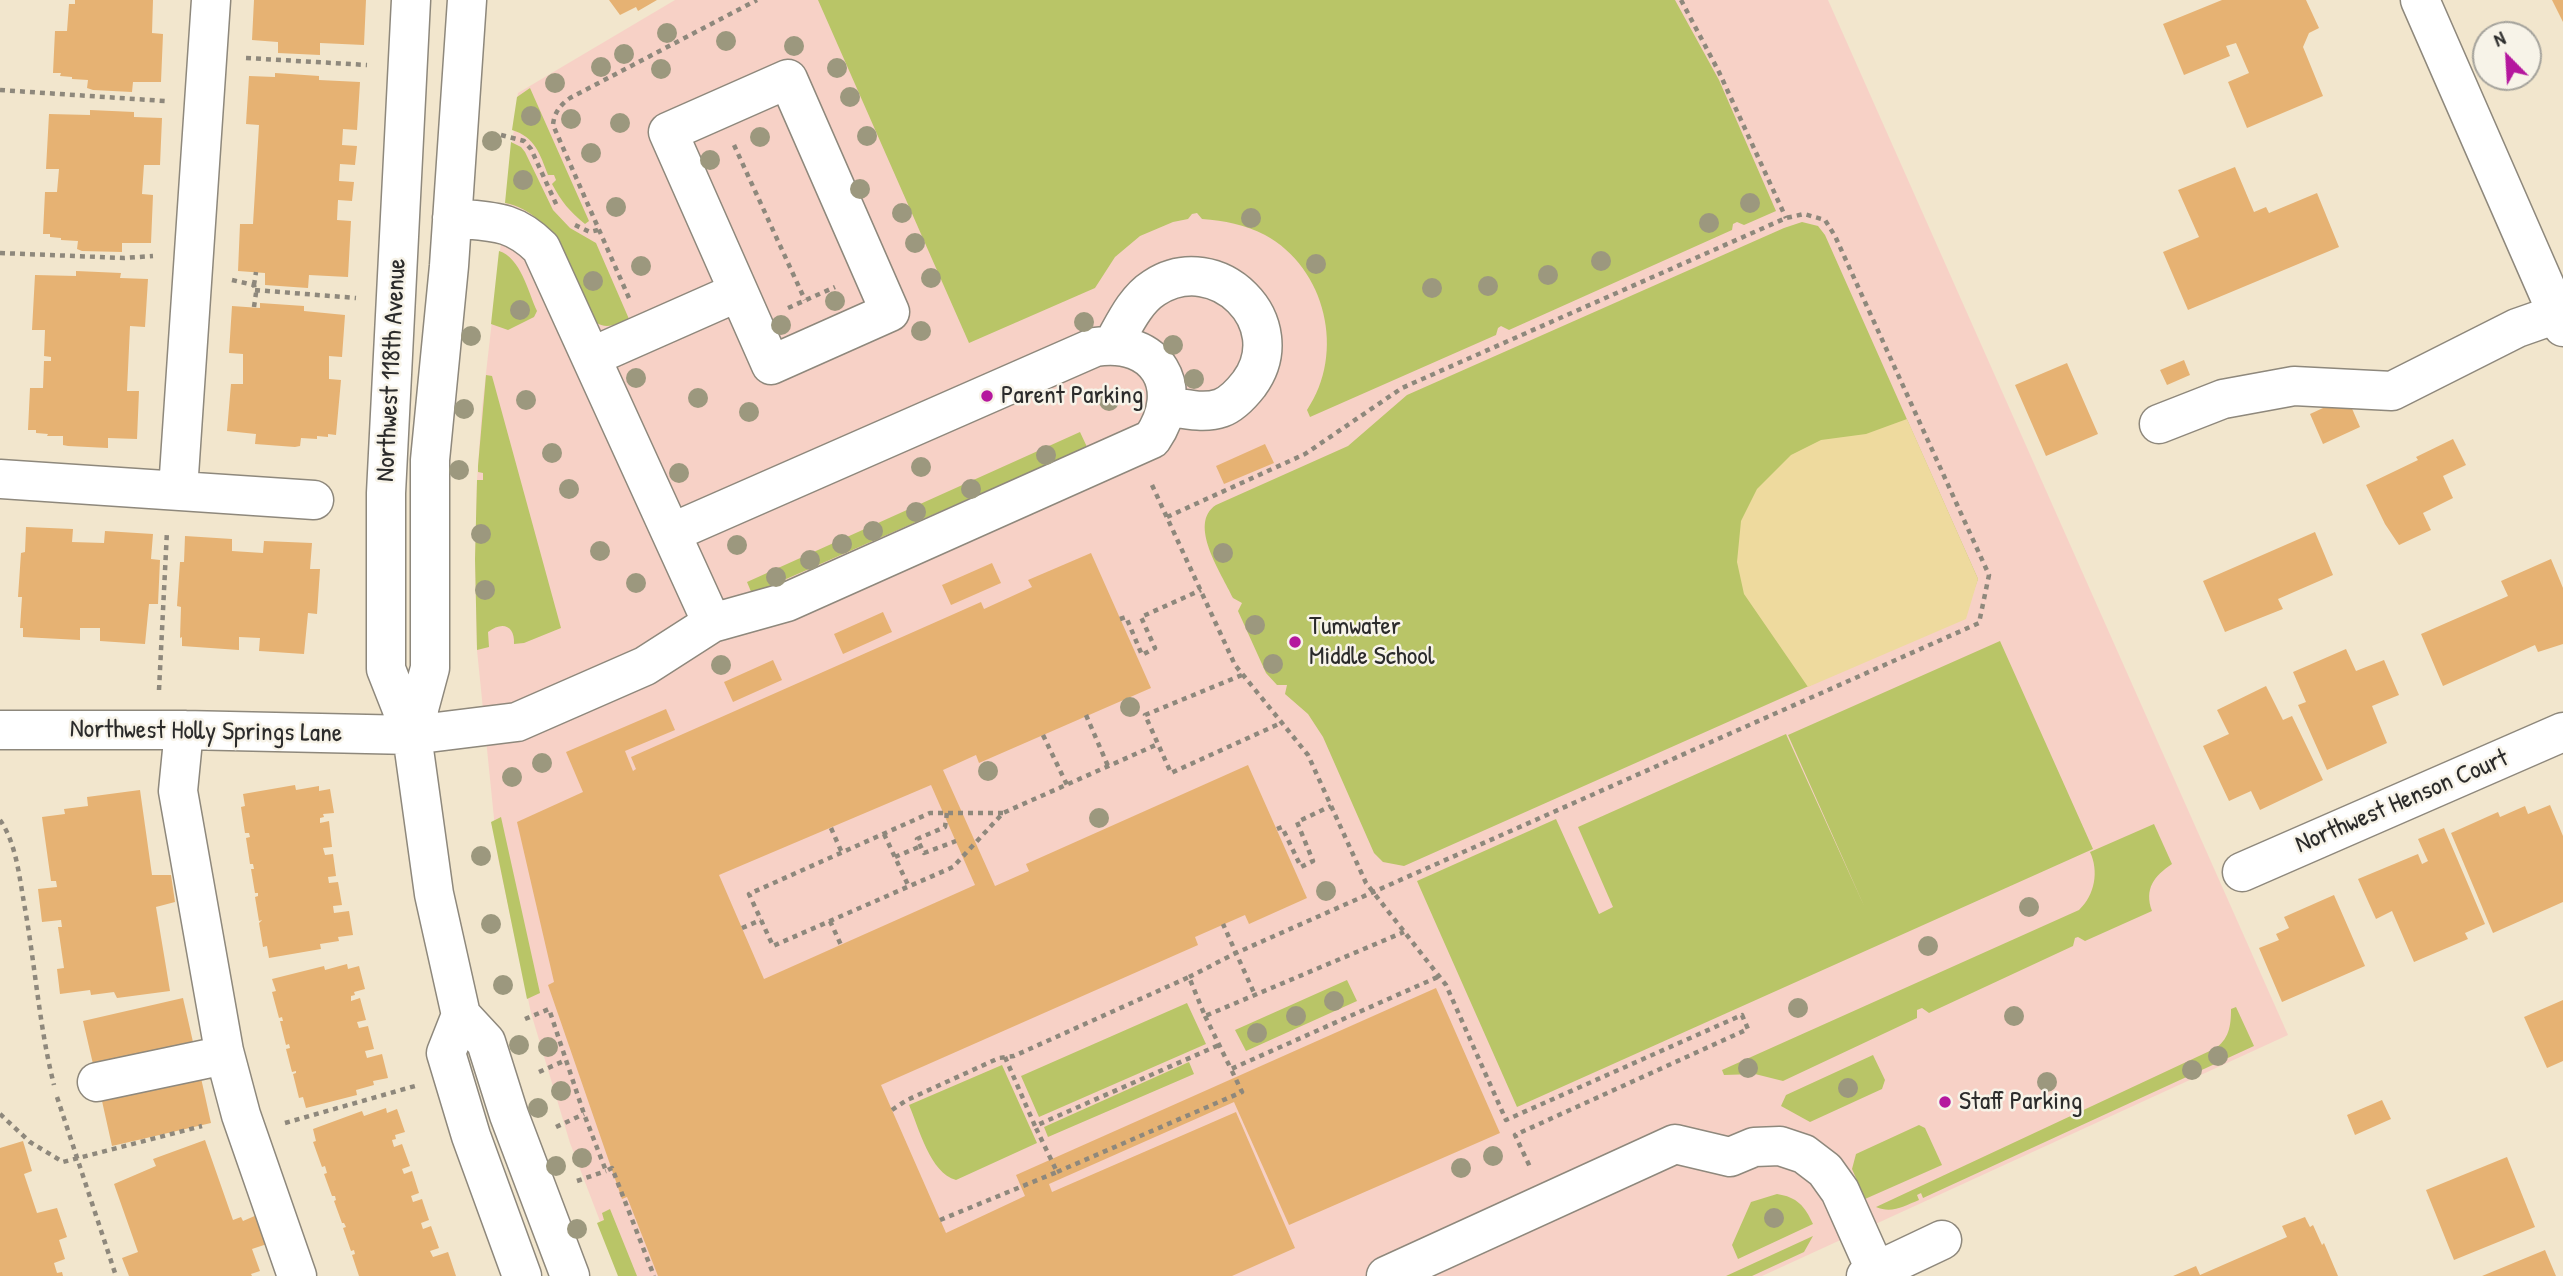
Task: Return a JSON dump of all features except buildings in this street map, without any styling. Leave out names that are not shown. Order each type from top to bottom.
[{"type":"street","points":[[174,490],[194,259],[211,0]]},
{"type":"street","name":"Northwest 118th Avenue","points":[[411,0],[384,559],[386,669],[412,735],[434,894],[461,1015]]},
{"type":"street","name":"Northwest 118th Avenue","points":[[412,735],[430,668],[430,460],[452,218],[467,0]]},
{"type":"street","points":[[2159,424],[2222,399],[2294,386],[2392,391],[2517,328],[2560,320],[2420,0]]},
{"type":"street","points":[[788,79],[890,312],[771,365],[668,132],[719,110],[788,79]]},
{"type":"street","points":[[452,218],[505,223],[526,233],[541,248],[712,623]]},
{"type":"street","points":[[671,533],[1095,347],[1113,344],[1132,347],[1148,356],[1160,370],[1167,388],[1168,406],[1196,411],[1222,408],[1241,395],[1255,376],[1262,354],[1261,331],[1252,310],[1238,292],[1218,281],[1196,275],[1173,279],[1152,289],[1135,307],[1113,344]]},
{"type":"street","points":[[591,357],[738,292]]},
{"type":"street","name":"Northwest Holly Springs Lane","points":[[0,730],[412,735],[517,722],[645,666],[712,623],[787,602],[1152,439],[1162,424],[1168,406]]},
{"type":"street","points":[[0,479],[314,500]]},
{"type":"street","points":[[171,730],[178,791],[225,1055],[242,1115],[296,1276]]},
{"type":"street","name":"Northwest Henson Court","points":[[2242,872],[2563,732]]},
{"type":"street","points":[[522,1276],[471,1136],[446,1053],[461,1015],[486,1042],[509,1115],[570,1276]]},
{"type":"street","points":[[97,1082],[225,1055]]},
{"type":"street","points":[[1386,1276],[1675,1144],[1730,1157],[1754,1147],[1780,1146],[1804,1154],[1825,1170],[1840,1191],[1873,1274],[1942,1240]]},
{"type":"path","points":[[644,334],[553,125],[554,118],[562,104],[757,0]]},
{"type":"path","points":[[1681,0],[1719,72],[1786,218]]},
{"type":"path","points":[[207,56],[408,68]]},
{"type":"path","points":[[0,90],[204,104]]},
{"type":"path","points":[[719,110],[805,300]]},
{"type":"path","points":[[501,135],[524,141],[562,214]]},
{"type":"path","points":[[892,1110],[907,1100],[1005,1057],[1014,1056],[1236,953],[1979,623],[1989,575],[1835,236],[1825,220],[1804,214],[1786,218],[1402,388],[1305,454],[1167,517]]},
{"type":"path","points":[[568,219],[590,232],[598,230]]},
{"type":"path","points":[[0,253],[124,258],[141,255],[194,259]]},
{"type":"path","points":[[256,272],[255,288],[366,299]]},
{"type":"path","points":[[1152,485],[1235,666],[1308,755],[1366,883],[1446,985],[1506,1120],[1742,1015],[1748,1029],[1515,1135],[1530,1167]]},
{"type":"path","points":[[171,730],[174,490]]},
{"type":"path","points":[[1120,619],[1126,617],[1142,654],[1154,648],[1140,617],[1201,590]]},
{"type":"path","points":[[1242,675],[1145,715],[1171,773],[1282,723]]},
{"type":"path","points":[[1086,715],[1108,766]]},
{"type":"path","points":[[1043,735],[1067,785]]},
{"type":"path","points":[[1003,813],[930,813],[749,894],[773,946],[953,867],[1003,813],[1158,744]]},
{"type":"path","points":[[1277,829],[1282,827],[1301,867],[1313,861],[1297,822],[1331,806]]},
{"type":"path","points":[[947,813],[945,827],[917,839],[924,853],[956,841]]},
{"type":"path","points":[[0,820],[10,840],[18,870],[35,963],[44,1039],[57,1097],[116,1276]]},
{"type":"path","points":[[831,828],[842,853]]},
{"type":"path","points":[[884,834],[909,887]]},
{"type":"path","points":[[895,857],[921,846]]},
{"type":"path","points":[[743,928],[761,920]]},
{"type":"path","points":[[830,921],[841,945]]},
{"type":"path","points":[[1223,924],[1255,995]]},
{"type":"path","points":[[1205,1016],[1405,932]]},
{"type":"path","points":[[1231,1069],[1440,976]]},
{"type":"path","points":[[940,1220],[1242,1092],[1189,977]]},
{"type":"path","points":[[525,1019],[549,1009],[606,1171]]},
{"type":"path","points":[[1035,1126],[1219,1045]]},
{"type":"path","points":[[1005,1057],[1057,1172]]},
{"type":"path","points":[[539,1072],[566,1060]]},
{"type":"path","points":[[555,1127],[584,1114]]},
{"type":"path","points":[[575,1182],[612,1168],[654,1276]]},
{"type":"shaded area","name":"Tumwater Middle School","points":[[675,0],[1828,0],[2288,1035],[1762,1276],[621,1276],[570,1143],[531,1013],[498,858],[477,650],[477,480],[482,408],[518,93]]},
{"type":"green space","points":[[818,0],[1675,0],[1719,80],[1776,211],[1744,225],[1737,222],[1733,224],[1732,230],[1509,330],[1501,326],[1496,335],[1310,417],[1307,410],[1319,387],[1327,338],[1324,313],[1303,268],[1286,250],[1265,235],[1250,228],[1202,219],[1197,213],[1188,219],[1173,222],[1140,236],[1115,257],[1095,288],[969,343]]},
{"type":"green space","points":[[530,88],[589,221],[585,224],[570,211],[559,196],[552,184],[556,180],[554,175],[548,175],[531,142],[512,130],[517,97]]},
{"type":"green space","points":[[511,142],[525,152],[553,210],[570,228],[596,243],[629,319],[608,326],[595,322],[562,250],[551,234],[523,209],[505,203]]},
{"type":"green space","points":[[1802,222],[1818,226],[1825,235],[1978,579],[1964,617],[1404,866],[1383,862],[1374,853],[1323,737],[1308,714],[1285,694],[1287,685],[1277,685],[1266,673],[1238,611],[1242,603],[1233,598],[1210,550],[1205,524],[1208,513],[1216,505],[1348,446],[1407,395]]},
{"type":"green space","points":[[499,251],[507,255],[518,268],[537,311],[534,317],[508,330],[491,324]]},
{"type":"green space","points":[[486,375],[492,376],[561,628],[524,643],[514,644],[510,629],[498,627],[488,632],[489,647],[477,650],[477,480],[483,480],[483,473],[478,472],[478,466]]},
{"type":"green space","points":[[1080,432],[1087,447],[752,594],[747,582]]},
{"type":"green space","points":[[2000,641],[2093,849],[1517,1107],[1417,881],[1556,819],[1599,914],[1613,907],[1578,827],[1786,734],[1865,908],[1788,735]]},
{"type":"green space","points":[[501,817],[540,993],[527,999],[491,822]]},
{"type":"green space","points":[[2154,824],[2172,864],[2160,873],[2152,884],[2149,896],[2152,911],[2085,941],[2075,938],[2073,946],[1929,1013],[1922,1008],[1917,1010],[1917,1018],[1783,1081],[1755,1074],[1724,1075],[1722,1070],[2079,910],[2089,897],[2094,882],[2090,852]]},
{"type":"green space","points":[[1347,980],[1357,1001],[1246,1051],[1235,1030]]},
{"type":"green space","points":[[1187,1003],[1206,1044],[1039,1117],[1021,1076]]},
{"type":"green space","points":[[2236,1007],[2254,1046],[1923,1198],[1921,1193],[1917,1195],[1919,1200],[1908,1205],[1893,1209],[1876,1207],[2214,1049],[2226,1037],[2230,1027],[2231,1009]]},
{"type":"green space","points":[[1873,1055],[1885,1080],[1882,1089],[1810,1122],[1781,1106],[1786,1095]]},
{"type":"green space","points":[[1189,1062],[1194,1074],[1048,1137],[1044,1127]]},
{"type":"green space","points":[[1002,1065],[1037,1143],[956,1180],[947,1176],[932,1159],[909,1105]]},
{"type":"green space","points":[[1919,1125],[1925,1128],[1942,1165],[1865,1199],[1852,1169],[1856,1154]]},
{"type":"green space","points":[[1777,1194],[1800,1203],[1813,1224],[1738,1259],[1732,1245],[1751,1202]]},
{"type":"green space","points":[[610,1209],[637,1276],[618,1276],[597,1223],[604,1220],[602,1213]]},
{"type":"green space","points":[[1813,1236],[1804,1252],[1752,1276],[1726,1276]]},
{"type":"sand","points":[[1907,419],[1978,579],[1966,619],[1808,687],[1744,594],[1737,562],[1741,521],[1757,489],[1791,455],[1821,440],[1866,434]]},
{"type":"place","name":"Parent Parking","points":[[987,396]]},
{"type":"place","name":"Tumwater Middle School","points":[[1295,642]]},
{"type":"place","name":"Staff Parking","points":[[1945,1102]]}]
